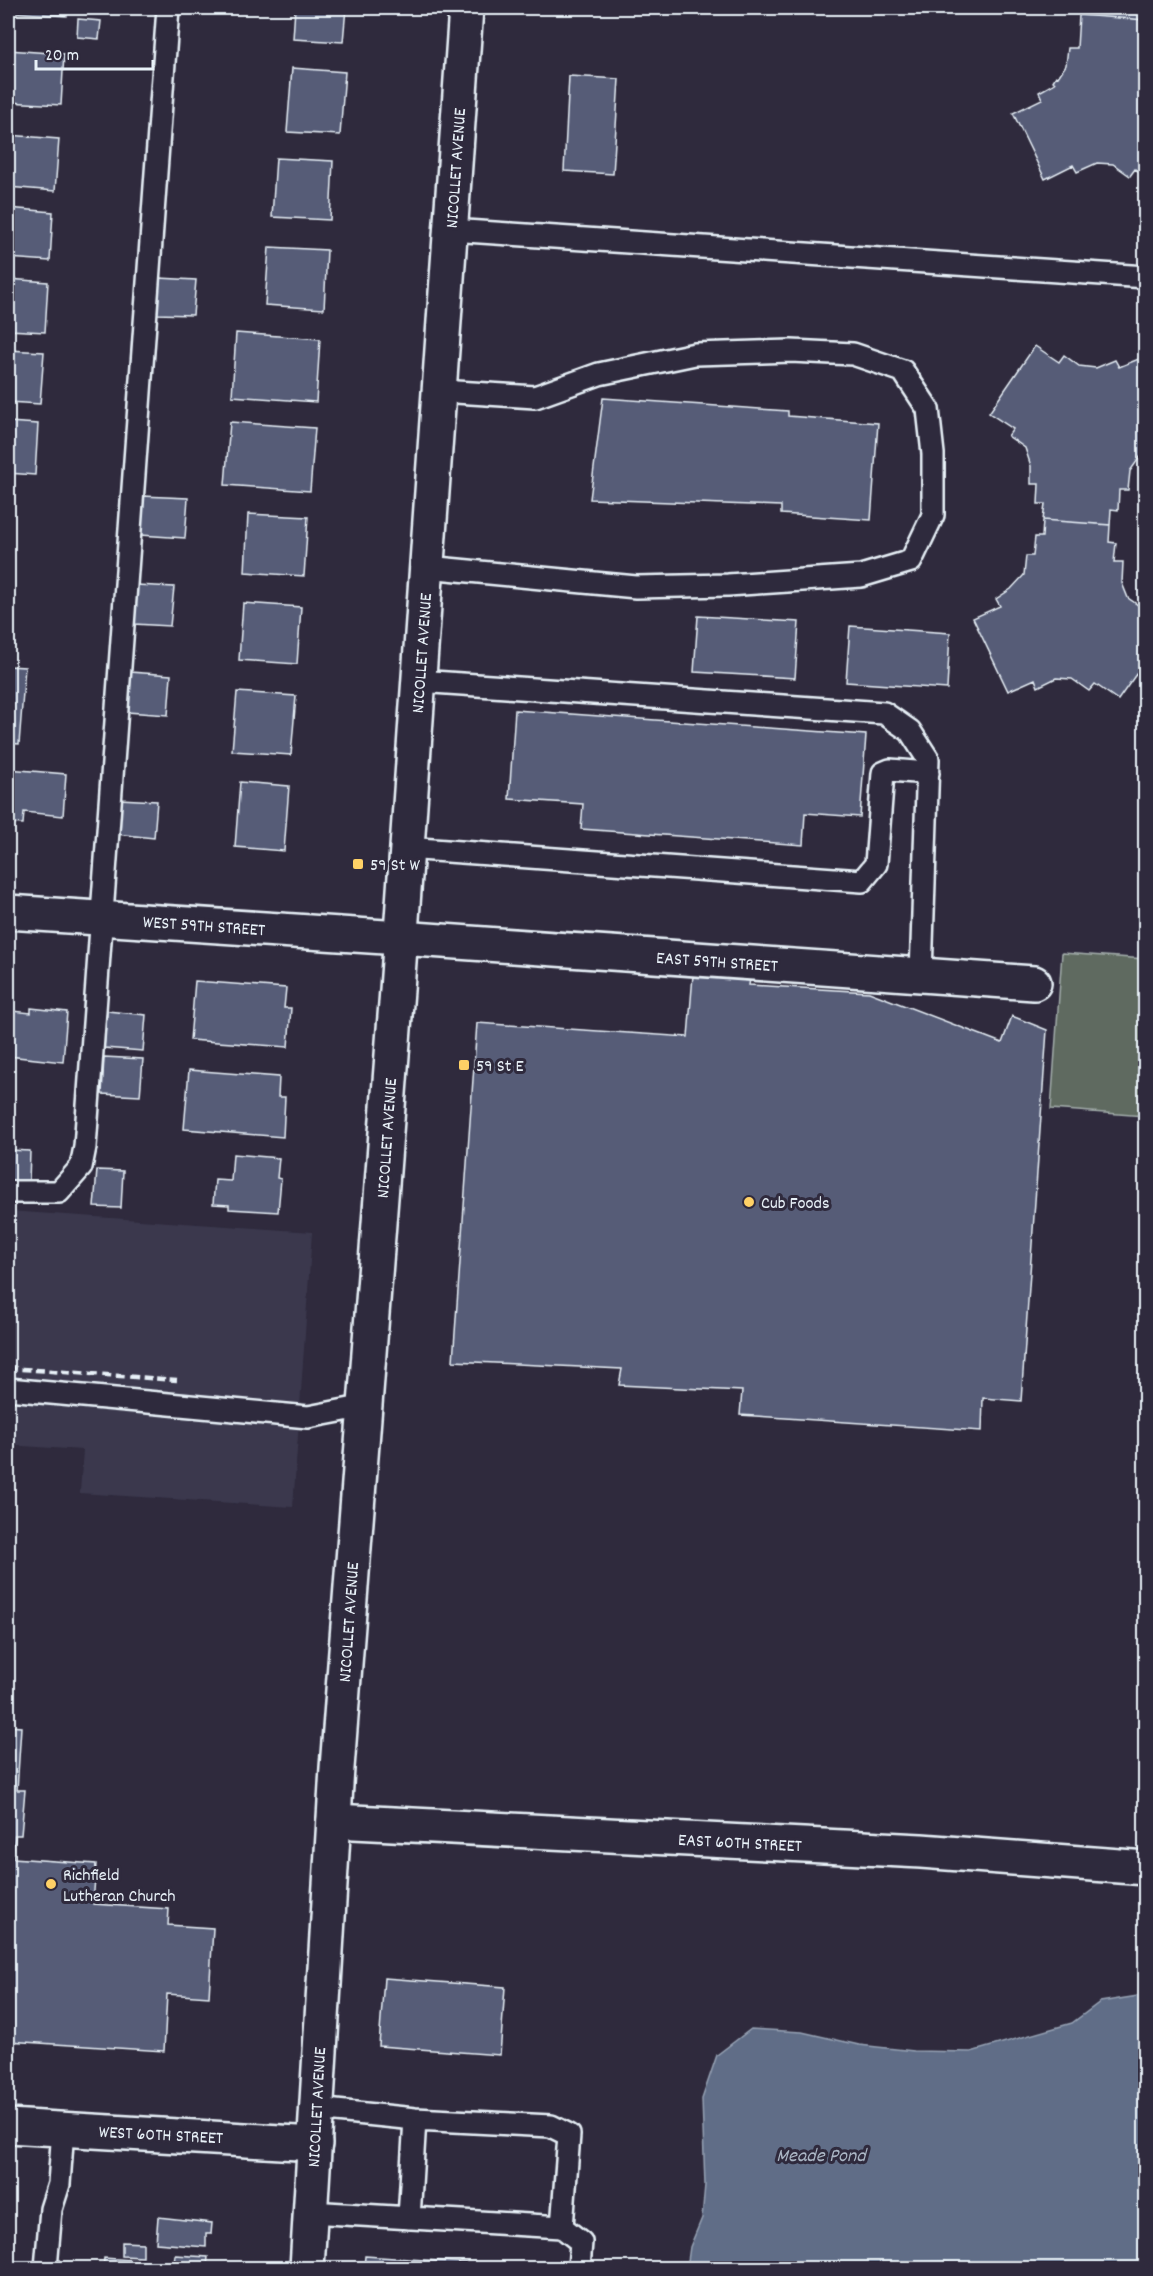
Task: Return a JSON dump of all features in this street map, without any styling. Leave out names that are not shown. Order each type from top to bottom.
[{"type":"main road","name":"NICOLLET AVENUE","points":[[307,2268],[334,1821],[440,391],[466,8]]},
{"type":"main road","name":"WEST 59TH STREET","points":[[8,912],[400,938]]},
{"type":"main road","name":"EAST 59TH STREET","points":[[400,938],[1034,983]]},
{"type":"main road","name":"EAST 60TH STREET","points":[[334,1821],[909,1851],[1146,1868]]},
{"type":"main road","name":"WEST 60TH STREET","points":[[8,2126],[315,2144]]},
{"type":"lane","points":[[8,1192],[60,1192],[81,1167],[85,1147],[168,8]]},
{"type":"lane","points":[[451,230],[1146,277]]},
{"type":"lane","points":[[427,567],[636,587],[728,585],[861,576],[911,561],[933,515],[933,454],[928,409],[903,371],[853,354],[790,351],[695,354],[599,374],[535,397],[440,391]]},
{"type":"lane","points":[[418,681],[884,713],[910,731],[928,759],[921,975]]},
{"type":"lane","points":[[405,848],[861,881],[876,864],[883,773],[890,770],[928,773]]},
{"type":"lane","points":[[8,1389],[308,1417],[366,1406]]},
{"type":"lane","points":[[316,2109],[415,2119],[552,2126],[569,2135],[562,2227]]},
{"type":"lane","points":[[409,2218],[415,2119]]},
{"type":"lane","points":[[46,2268],[51,2209],[59,2184],[63,2129]]},
{"type":"lane","points":[[310,2212],[562,2227],[581,2242],[579,2268]]},
{"type":"shaded area","points":[[8,1211],[312,1232],[293,1507],[80,1493],[83,1450],[8,1445]]},
{"type":"green space","points":[[1062,953],[1145,959],[1145,1116],[1051,1109]]},
{"type":"water","name":"Meade Pond","points":[[1145,1995],[1145,2268],[973,2268],[944,2261],[919,2262],[912,2268],[687,2268],[690,2247],[702,2218],[705,2185],[702,2099],[717,2055],[751,2029],[802,2032],[859,2045],[914,2051],[971,2052],[1072,2023],[1100,2002]]},
{"type":"building","points":[[8,8],[67,8],[67,16],[8,12]]},
{"type":"building","points":[[295,8],[346,8],[343,42],[293,39]]},
{"type":"building","points":[[1080,8],[1146,8],[1146,20],[1079,15]]},
{"type":"building","points":[[1079,15],[1146,20],[1146,176],[1135,169],[1130,176],[1113,164],[1097,163],[1077,172],[1073,165],[1045,179],[1013,113],[1042,99],[1039,92],[1055,83],[1053,81],[1056,76],[1058,77],[1066,65],[1068,48],[1077,48]]},
{"type":"building","points":[[78,19],[101,21],[99,39],[77,37]]},
{"type":"building","points":[[8,50],[64,54],[61,105],[8,102]]},
{"type":"building","points":[[292,68],[345,72],[340,135],[287,132]]},
{"type":"building","points":[[569,76],[619,79],[613,174],[564,171]]},
{"type":"building","points":[[8,135],[59,139],[55,191],[8,187]]},
{"type":"building","points":[[276,158],[333,161],[330,220],[272,217]]},
{"type":"building","points":[[8,208],[53,212],[50,261],[8,258]]},
{"type":"building","points":[[269,247],[327,250],[324,309],[265,305]]},
{"type":"building","points":[[159,278],[196,280],[193,315],[157,314]]},
{"type":"building","points":[[8,279],[48,282],[45,332],[8,330]]},
{"type":"building","points":[[236,333],[320,339],[316,402],[232,396]]},
{"type":"building","points":[[1035,346],[1059,362],[1064,355],[1079,366],[1096,368],[1115,360],[1119,367],[1146,356],[1146,454],[1140,457],[1130,471],[1128,490],[1119,490],[1118,510],[1111,509],[1110,525],[1043,520],[1045,504],[1038,504],[1039,484],[1031,484],[1031,466],[1025,448],[1008,436],[1013,429],[989,413]]},
{"type":"building","points":[[8,350],[44,352],[40,404],[8,402]]},
{"type":"building","points":[[603,398],[788,411],[788,416],[878,423],[871,520],[781,514],[781,506],[590,499]]},
{"type":"building","points":[[8,422],[38,424],[35,475],[8,473]]},
{"type":"building","points":[[230,422],[315,428],[310,491],[225,485]]},
{"type":"building","points":[[8,492],[12,493],[8,565]]},
{"type":"building","points":[[142,496],[188,498],[185,538],[140,535]]},
{"type":"building","points":[[248,514],[308,517],[304,576],[245,572]]},
{"type":"building","points":[[1043,520],[1110,525],[1109,542],[1116,543],[1114,562],[1123,562],[1122,583],[1128,598],[1145,610],[1140,616],[1146,620],[1146,660],[1118,700],[1095,684],[1089,691],[1072,679],[1056,678],[1038,687],[1035,679],[1008,691],[973,618],[1000,606],[996,599],[1011,589],[1024,575],[1026,556],[1033,556],[1035,537],[1042,537]]},
{"type":"building","points":[[136,585],[174,587],[170,626],[134,624]]},
{"type":"building","points":[[243,603],[301,607],[297,664],[239,660]]},
{"type":"building","points":[[698,616],[799,622],[795,678],[694,672]]},
{"type":"building","points":[[850,626],[950,633],[947,689],[846,682]]},
{"type":"building","points":[[8,666],[25,667],[19,744],[8,743]]},
{"type":"building","points":[[130,672],[171,675],[168,715],[127,712]]},
{"type":"building","points":[[237,692],[296,696],[291,755],[232,751]]},
{"type":"building","points":[[515,710],[866,735],[860,817],[805,813],[803,845],[581,829],[583,804],[509,799]]},
{"type":"building","points":[[8,769],[66,774],[63,816],[24,812],[23,824],[8,823]]},
{"type":"building","points":[[240,782],[289,786],[284,851],[235,847]]},
{"type":"building","points":[[119,799],[157,801],[154,838],[116,834]]},
{"type":"building","name":"Cub Foods","points":[[694,963],[752,967],[749,985],[869,992],[1002,1043],[1012,1016],[1047,1030],[1021,1401],[983,1398],[982,1431],[740,1415],[742,1391],[619,1385],[622,1369],[453,1361],[477,1023],[688,1037]]},
{"type":"building","points":[[195,981],[286,988],[284,1008],[291,1008],[288,1047],[190,1040]]},
{"type":"building","points":[[31,1008],[67,1012],[63,1062],[8,1056],[12,1011],[31,1013]]},
{"type":"building","points":[[107,1011],[146,1015],[143,1051],[104,1048]]},
{"type":"building","points":[[104,1057],[143,1059],[140,1096],[102,1094]]},
{"type":"building","points":[[189,1070],[279,1077],[278,1097],[285,1097],[283,1137],[184,1129]]},
{"type":"building","points":[[8,1150],[30,1151],[29,1182],[8,1181]]},
{"type":"building","points":[[233,1154],[279,1158],[277,1178],[281,1179],[278,1212],[229,1209],[229,1205],[213,1204],[215,1180],[231,1181]]},
{"type":"building","points":[[97,1170],[123,1171],[121,1208],[94,1207]]},
{"type":"building","name":"Richfield Lutheran Church","points":[[8,1726],[21,1727],[17,1790],[25,1790],[21,1835],[15,1835],[13,1858],[96,1864],[93,1904],[169,1909],[168,1925],[213,1928],[209,1997],[167,1994],[164,2051],[8,2041]]},
{"type":"building","points":[[384,1978],[505,1987],[500,2055],[379,2046]]},
{"type":"building","points":[[158,2217],[212,2223],[211,2234],[206,2234],[206,2247],[156,2243]]},
{"type":"building","points":[[122,2242],[143,2243],[143,2257],[122,2256]]},
{"type":"building","points":[[175,2255],[208,2257],[207,2266],[210,2265],[210,2268],[103,2268],[104,2258],[174,2263]]},
{"type":"building","points":[[365,2256],[543,2268],[364,2268]]},
{"type":"railway","points":[[8,1368],[177,1380]]},
{"type":"place","name":"59 St W","points":[[358,864]]},
{"type":"place","name":"59 St E","points":[[464,1065]]},
{"type":"place","name":"Cub Foods","points":[[749,1202]]},
{"type":"place","name":"Richfield Lutheran Church","points":[[51,1884]]}]
